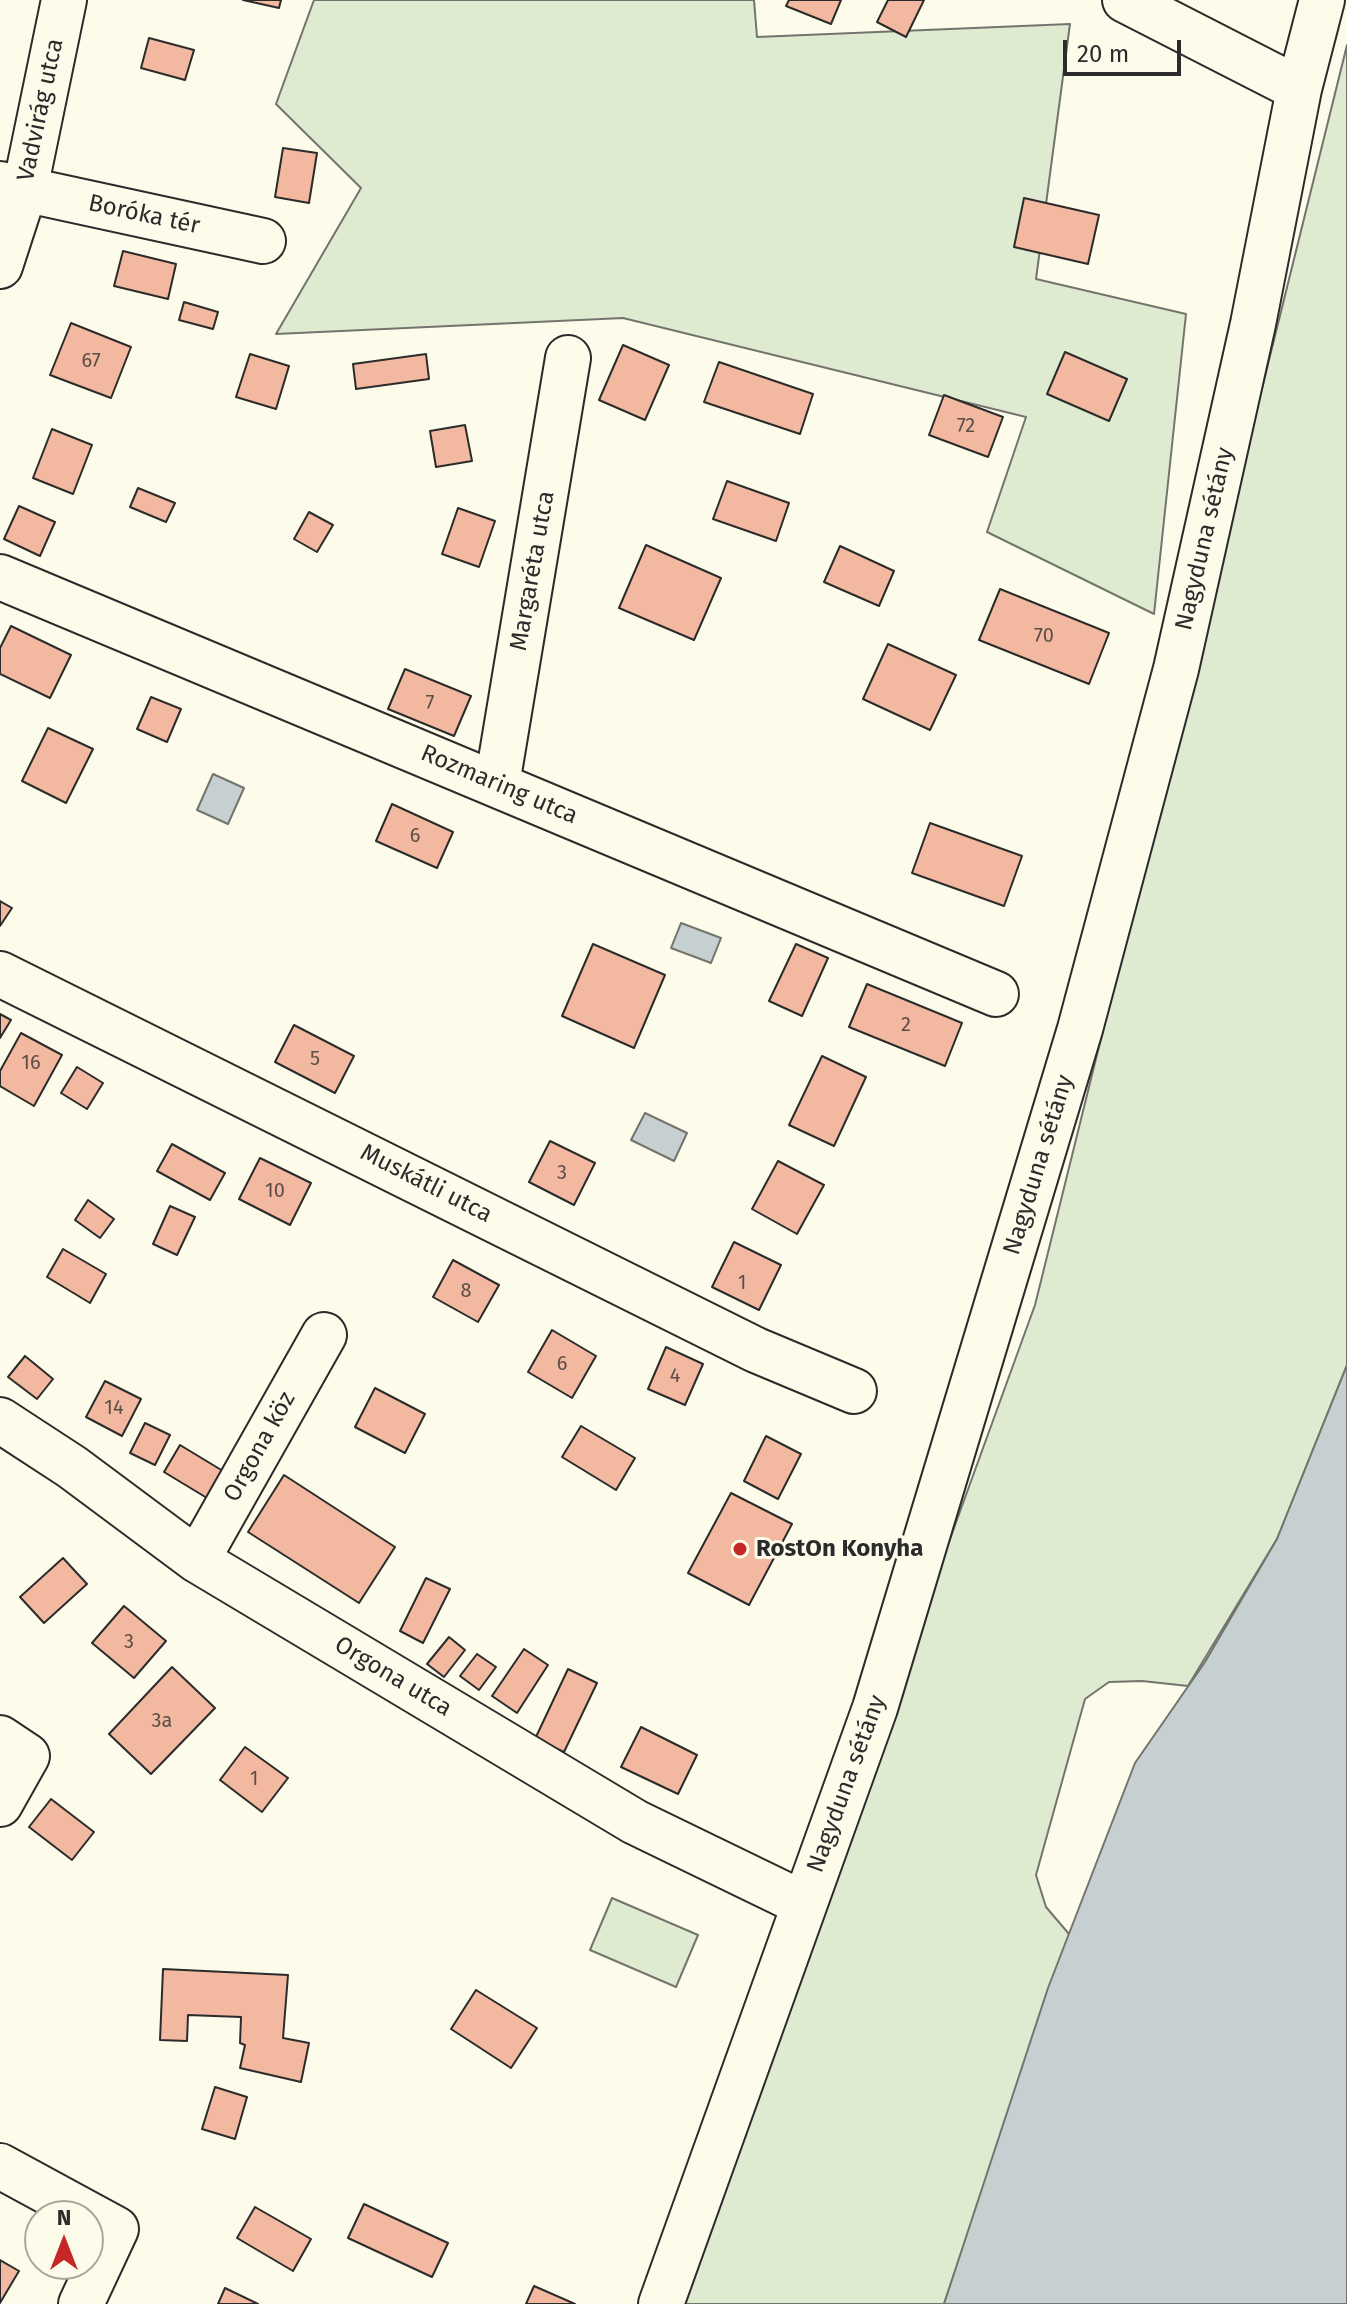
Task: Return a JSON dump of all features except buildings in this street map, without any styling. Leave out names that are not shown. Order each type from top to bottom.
[{"type":"street","name":"Vadvirág utca","points":[[0,266],[12,186],[64,0]]},
{"type":"street","points":[[1125,0],[1299,89]]},
{"type":"street","name":"Nagyduna sétány","points":[[661,2304],[875,1708],[1080,1029],[1176,669],[1253,324],[1299,89],[1322,0]]},
{"type":"street","name":"Boróka tér","points":[[12,186],[263,241]]},
{"type":"street","name":"Margaréta utca","points":[[497,784],[568,358]]},
{"type":"street","name":"Rozmaring utca","points":[[0,577],[996,994]]},
{"type":"street","name":"Muskátli utca","points":[[0,974],[756,1350],[854,1391]]},
{"type":"street","name":"Orgona köz","points":[[197,1560],[324,1335]]},
{"type":"street","name":"Orgona utca","points":[[0,1420],[72,1467],[197,1560],[635,1822],[804,1904]]},
{"type":"street","points":[[0,1738],[27,1756],[0,1804]]},
{"type":"street","points":[[0,2166],[116,2229],[81,2304]]},
{"type":"green space","points":[[314,0],[754,0],[757,37],[1070,24],[1036,279],[1186,314],[1154,614],[987,532],[1026,417],[623,318],[276,334],[361,188],[276,104]]},
{"type":"green space","points":[[1347,45],[1347,1365],[1277,1539],[1188,1686],[1142,1681],[1109,1682],[1085,1699],[1036,1875],[1046,1907],[1069,1934],[944,2304],[672,2304],[1035,1305]]},
{"type":"green space","points":[[612,1898],[698,1935],[676,1987],[590,1950]]},
{"type":"shaded area","points":[[213,774],[244,788],[228,824],[197,810]]},
{"type":"shaded area","points":[[681,923],[721,938],[711,963],[671,948]]},
{"type":"shaded area","points":[[645,1113],[687,1133],[674,1161],[631,1140]]},
{"type":"shaded area","points":[[1347,1365],[1347,2304],[944,2304],[1048,1988],[1135,1763],[1205,1662],[1277,1539]]},
{"type":"place","name":"RostOn Konyha","points":[[740,1549]]}]
